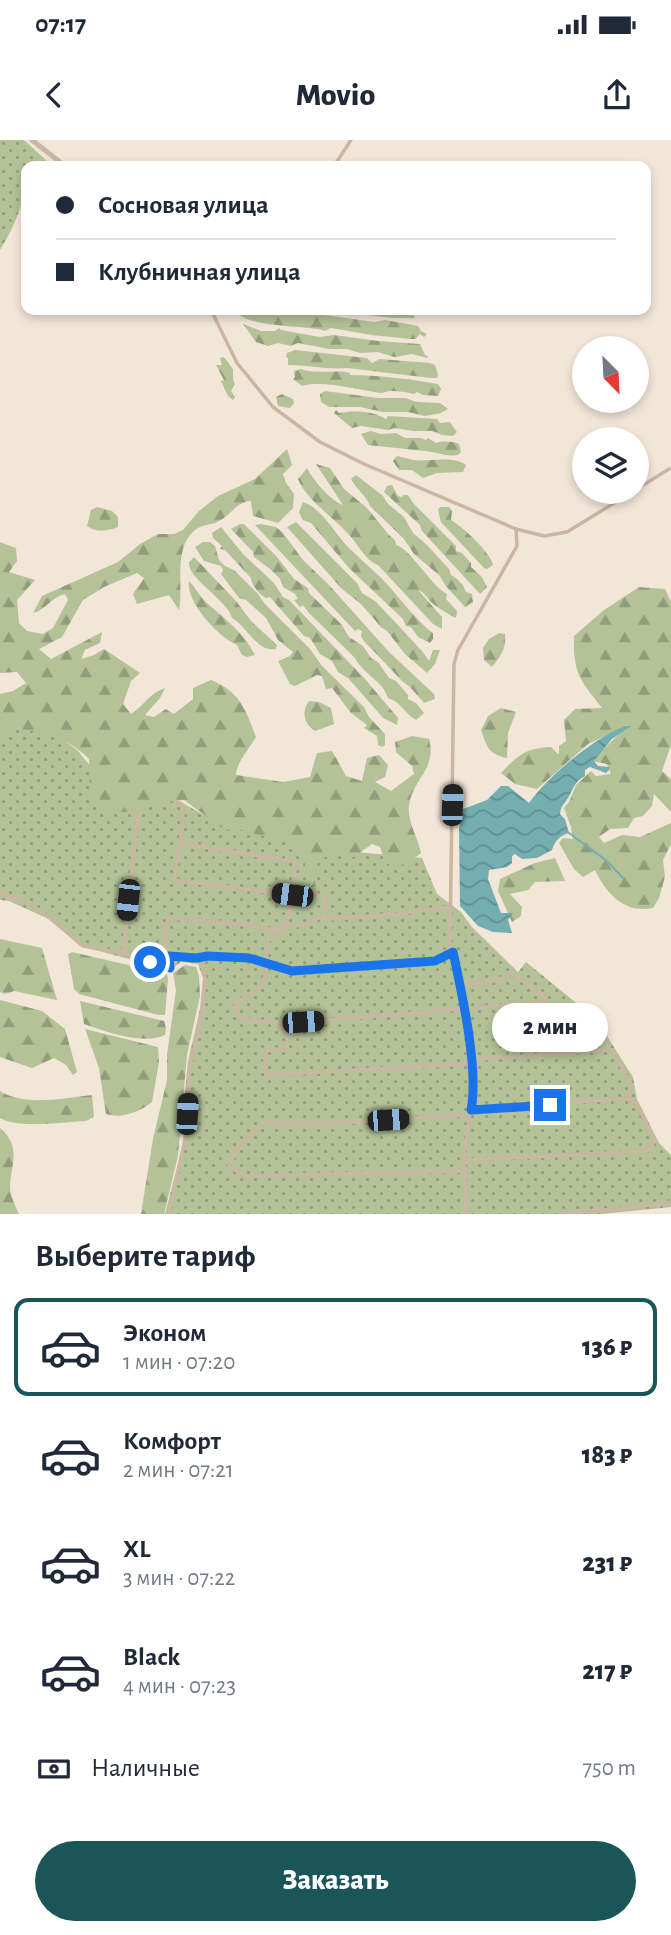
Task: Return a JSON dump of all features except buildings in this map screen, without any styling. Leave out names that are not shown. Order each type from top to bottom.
[{"type":"street","points":[[32,140],[59,161]]},
{"type":"street","points":[[337,161],[351,140]]},
{"type":"street","points":[[214,315],[243,372],[273,407],[320,442],[364,464],[516,529],[544,536],[560,535],[582,525],[614,504]]},
{"type":"street","points":[[649,482],[669,469]]},
{"type":"street","points":[[466,1214],[464,1160],[473,1088],[460,983],[450,941],[454,664],[458,650],[517,546],[516,529]]},
{"type":"street","points":[[175,802],[182,804],[184,810],[173,880],[292,895],[325,895],[325,919]]},
{"type":"street","points":[[123,953],[138,813]]},
{"type":"street","points":[[180,843],[296,862],[288,919],[268,941],[264,982],[236,1003],[240,1018],[280,1024],[547,1002]]},
{"type":"street","points":[[0,894],[40,910],[83,946],[123,953],[170,968],[169,956]]},
{"type":"street","points":[[450,906],[397,915],[325,919],[321,917],[304,925],[269,929],[231,923],[169,919],[165,926],[165,955],[249,958],[292,971],[435,961],[453,952]]},
{"type":"street","points":[[169,1214],[186,1134],[189,1072],[202,1013],[205,978],[202,957]]},
{"type":"street","points":[[460,983],[476,986],[501,980],[511,973],[543,995],[558,1014],[583,1025],[591,1020],[595,1021],[606,1038],[607,1050]]},
{"type":"street","points":[[280,1024],[287,1035],[287,1048],[267,1050],[264,1064],[267,1075],[611,1050],[631,1083],[629,1098]]},
{"type":"street","points":[[464,1160],[647,1151],[654,1140],[637,1104],[629,1098],[471,1110]]},
{"type":"street","points":[[464,1171],[247,1176],[228,1167],[237,1151],[262,1123],[341,1123],[459,1115],[470,1119]]},
{"type":"street","points":[[559,1214],[635,1208],[671,1202]]},
{"type":"green space","points":[[0,140],[24,140],[47,161],[21,161],[21,202],[11,230],[0,250]]},
{"type":"green space","points":[[325,315],[374,322],[385,320],[418,326],[427,334],[410,339],[331,328],[325,331],[263,323],[241,316]]},
{"type":"green space","points":[[367,315],[414,315],[415,318]]},
{"type":"green space","points":[[243,324],[261,331],[275,331],[279,328],[320,337],[334,335],[420,344],[428,356],[427,358],[412,354],[394,357],[378,352],[360,353],[298,343],[291,346],[278,343],[268,346],[256,342]]},
{"type":"green space","points":[[295,350],[367,358],[372,363],[380,359],[430,363],[435,365],[438,375],[437,378],[431,378],[347,368],[288,365],[287,353]]},
{"type":"green space","points":[[224,357],[233,369],[233,400],[228,396],[216,365],[222,365],[220,358]]},
{"type":"green space","points":[[301,369],[416,380],[438,384],[441,389],[438,396],[417,392],[380,393],[330,385],[302,386],[293,379],[294,371]]},
{"type":"green space","points":[[325,391],[440,403],[448,409],[425,416],[360,407],[329,407],[321,402],[320,394]]},
{"type":"green space","points":[[282,394],[293,399],[294,403],[290,408],[278,406],[276,397]]},
{"type":"green space","points":[[336,410],[339,413],[370,413],[386,419],[388,416],[437,419],[440,423],[450,422],[457,432],[453,436],[395,428],[352,428],[334,413]]},
{"type":"green space","points":[[371,431],[381,434],[396,433],[405,438],[428,438],[436,443],[453,442],[459,444],[461,452],[458,455],[450,455],[368,445],[361,434]]},
{"type":"green space","points":[[287,449],[292,465],[283,474],[294,494],[293,508],[278,523],[253,516],[251,501],[246,502],[219,521],[198,528],[190,535],[182,554],[179,610],[169,595],[137,604],[133,594],[144,578],[137,573],[104,587],[83,600],[62,637],[39,649],[51,659],[102,632],[100,643],[85,650],[81,659],[104,649],[140,673],[131,681],[123,704],[131,714],[154,693],[165,688],[145,715],[154,717],[166,709],[174,714],[193,699],[193,688],[211,680],[229,690],[240,702],[256,737],[236,775],[283,782],[310,777],[317,753],[332,751],[346,776],[362,781],[367,758],[379,755],[388,765],[385,777],[375,782],[391,791],[414,774],[412,766],[396,752],[395,742],[412,736],[429,739],[430,759],[409,805],[421,853],[407,864],[390,866],[380,847],[372,844],[354,857],[338,855],[323,858],[313,862],[316,891],[312,890],[305,875],[305,859],[300,849],[285,842],[237,829],[225,830],[184,800],[158,803],[142,811],[106,810],[90,798],[89,759],[81,752],[46,734],[15,728],[0,736],[0,694],[13,691],[26,683],[17,672],[0,673],[0,542],[16,548],[17,561],[9,572],[35,580],[17,600],[19,623],[27,631],[43,634],[53,628],[68,600],[65,594],[33,613],[42,596],[118,562],[140,544],[158,534],[174,534],[183,530],[199,511],[218,496],[255,479]]},
{"type":"green space","points":[[397,456],[413,460],[454,460],[466,465],[463,472],[437,473],[423,478],[412,470],[399,470],[393,461]]},
{"type":"green space","points":[[316,464],[330,468],[344,489],[367,508],[395,540],[396,545],[408,553],[447,594],[446,599],[457,611],[456,618],[418,590],[442,617],[442,629],[433,624],[308,494],[298,479],[307,468],[323,490],[343,505]]},
{"type":"green space","points":[[356,475],[404,517],[413,533],[449,569],[466,592],[472,594],[473,602],[465,607],[440,576],[414,554],[404,539],[370,506],[351,479]]},
{"type":"green space","points":[[392,485],[398,496],[408,495],[456,546],[456,551],[462,553],[471,563],[471,567],[482,577],[487,587],[480,594],[422,531],[420,525],[384,492],[387,486]]},
{"type":"green space","points":[[303,502],[317,510],[349,548],[433,633],[430,643],[406,626],[403,619],[349,568],[311,523],[303,520],[299,512]]},
{"type":"green space","points":[[97,507],[112,511],[118,517],[118,527],[102,531],[87,526],[91,510]]},
{"type":"green space","points":[[440,507],[449,507],[452,511],[451,520],[476,541],[493,565],[484,568],[441,522],[438,510]]},
{"type":"green space","points":[[296,522],[357,583],[362,593],[375,601],[429,661],[433,650],[440,650],[435,664],[427,673],[405,654],[361,604],[342,589],[287,527]]},
{"type":"green space","points":[[244,524],[277,557],[294,579],[308,588],[309,593],[342,625],[349,637],[363,646],[389,678],[396,681],[408,695],[408,699],[416,703],[424,713],[416,720],[388,698],[382,687],[355,658],[303,605],[300,607],[294,600],[298,599],[295,594],[283,587],[280,579],[254,557],[253,552],[231,529]]},
{"type":"green space","points":[[255,525],[276,527],[283,533],[303,560],[389,652],[434,694],[435,699],[424,703],[403,682],[364,641],[362,631],[355,631]]},
{"type":"green space","points":[[221,527],[243,554],[274,583],[283,597],[289,600],[365,679],[398,718],[397,725],[383,718],[349,679],[338,672],[332,661],[320,654],[310,638],[304,636],[270,597],[266,598],[259,592],[252,584],[251,578],[225,550],[220,549],[222,546],[213,538],[212,533]]},
{"type":"green space","points":[[203,542],[210,542],[215,546],[219,560],[234,570],[258,594],[310,649],[322,666],[364,707],[369,717],[385,734],[385,745],[378,745],[377,736],[364,728],[367,725],[351,713],[332,688],[326,689],[322,676],[317,675],[295,686],[290,684],[278,661],[293,652],[278,640],[266,618],[246,600],[239,598],[221,574],[221,566],[204,561],[195,547]]},
{"type":"green space","points":[[194,557],[236,601],[251,621],[277,645],[276,649],[263,647],[232,618],[223,604],[190,569],[189,562]]},
{"type":"green space","points":[[189,581],[205,601],[240,633],[255,655],[242,655],[237,645],[213,627],[192,598]]},
{"type":"green space","points":[[639,587],[665,589],[671,602],[671,745],[662,771],[671,779],[671,812],[654,794],[652,806],[643,816],[634,818],[628,828],[610,829],[599,837],[604,843],[622,835],[640,837],[671,823],[671,844],[663,860],[665,877],[659,898],[653,908],[643,909],[633,908],[617,900],[595,870],[583,877],[574,869],[559,843],[563,838],[573,839],[564,808],[576,785],[591,771],[596,776],[611,774],[607,764],[592,761],[628,725],[588,744],[537,789],[515,784],[501,773],[518,757],[535,749],[551,747],[559,755],[559,746],[566,741],[564,720],[575,709],[602,708],[579,676],[574,636],[604,610]]},
{"type":"green space","points":[[499,633],[505,634],[505,644],[492,667],[484,660],[483,648],[489,639]]},
{"type":"green space","points":[[309,701],[331,708],[334,724],[315,731],[311,728],[304,713]]},
{"type":"green space","points":[[501,708],[516,712],[508,733],[507,758],[489,749],[481,730],[488,716]]},
{"type":"green space","points":[[17,722],[43,725],[77,750],[93,769],[168,795],[206,816],[323,849],[422,858],[437,894],[461,912],[472,927],[518,972],[526,962],[596,1019],[633,1077],[637,1099],[659,1143],[671,1155],[671,1207],[602,1214],[165,1214],[184,1140],[183,1112],[188,1061],[200,1009],[203,978],[198,964],[181,962],[170,970],[80,946],[51,920],[9,901],[0,900],[0,732]]},
{"type":"green space","points":[[555,858],[565,881],[535,882],[528,890],[510,894],[522,907],[521,916],[512,922],[498,891],[500,879],[535,863]]},
{"type":"green space","points":[[0,939],[42,948],[57,1000],[14,991],[5,994],[0,992]]},
{"type":"green space","points":[[72,952],[167,974],[165,1015],[79,994],[74,989],[68,954]]},
{"type":"green space","points":[[185,965],[196,967],[200,996],[187,1055],[178,1156],[164,1214],[141,1214],[153,1139],[167,1080],[167,1055],[176,990],[173,973]]},
{"type":"green space","points":[[0,1000],[42,1011],[65,1029],[77,1072],[73,1075],[66,1065],[54,1058],[32,1068],[0,1057]]},
{"type":"green space","points":[[80,1001],[164,1021],[165,1035],[136,1038],[113,1034],[84,1024]]},
{"type":"green space","points":[[85,1029],[158,1047],[159,1062],[152,1102],[130,1114],[106,1114],[99,1068]]},
{"type":"green space","points":[[0,1091],[21,1099],[33,1100],[92,1095],[94,1117],[86,1121],[54,1123],[8,1121],[0,1118]]},
{"type":"green space","points":[[0,1128],[7,1135],[13,1149],[10,1190],[19,1214],[0,1214]]},
{"type":"water","points":[[625,726],[631,726],[612,739],[594,761],[598,766],[610,767],[609,770],[606,773],[590,767],[585,770],[585,776],[576,783],[562,807],[560,814],[565,819],[569,833],[558,839],[552,850],[537,858],[522,859],[515,854],[512,856],[512,863],[507,867],[489,870],[488,879],[501,913],[513,913],[508,920],[512,933],[493,932],[478,926],[460,906],[459,828],[463,809],[487,800],[501,786],[508,786],[529,803],[572,759],[600,739]]},
{"type":"waterway","points":[[569,833],[607,861],[623,878]]},
{"type":"route","points":[[150,962],[170,968],[169,956],[249,958],[292,971],[435,961],[453,952],[470,1056],[473,1088],[471,1110],[550,1105]]}]
